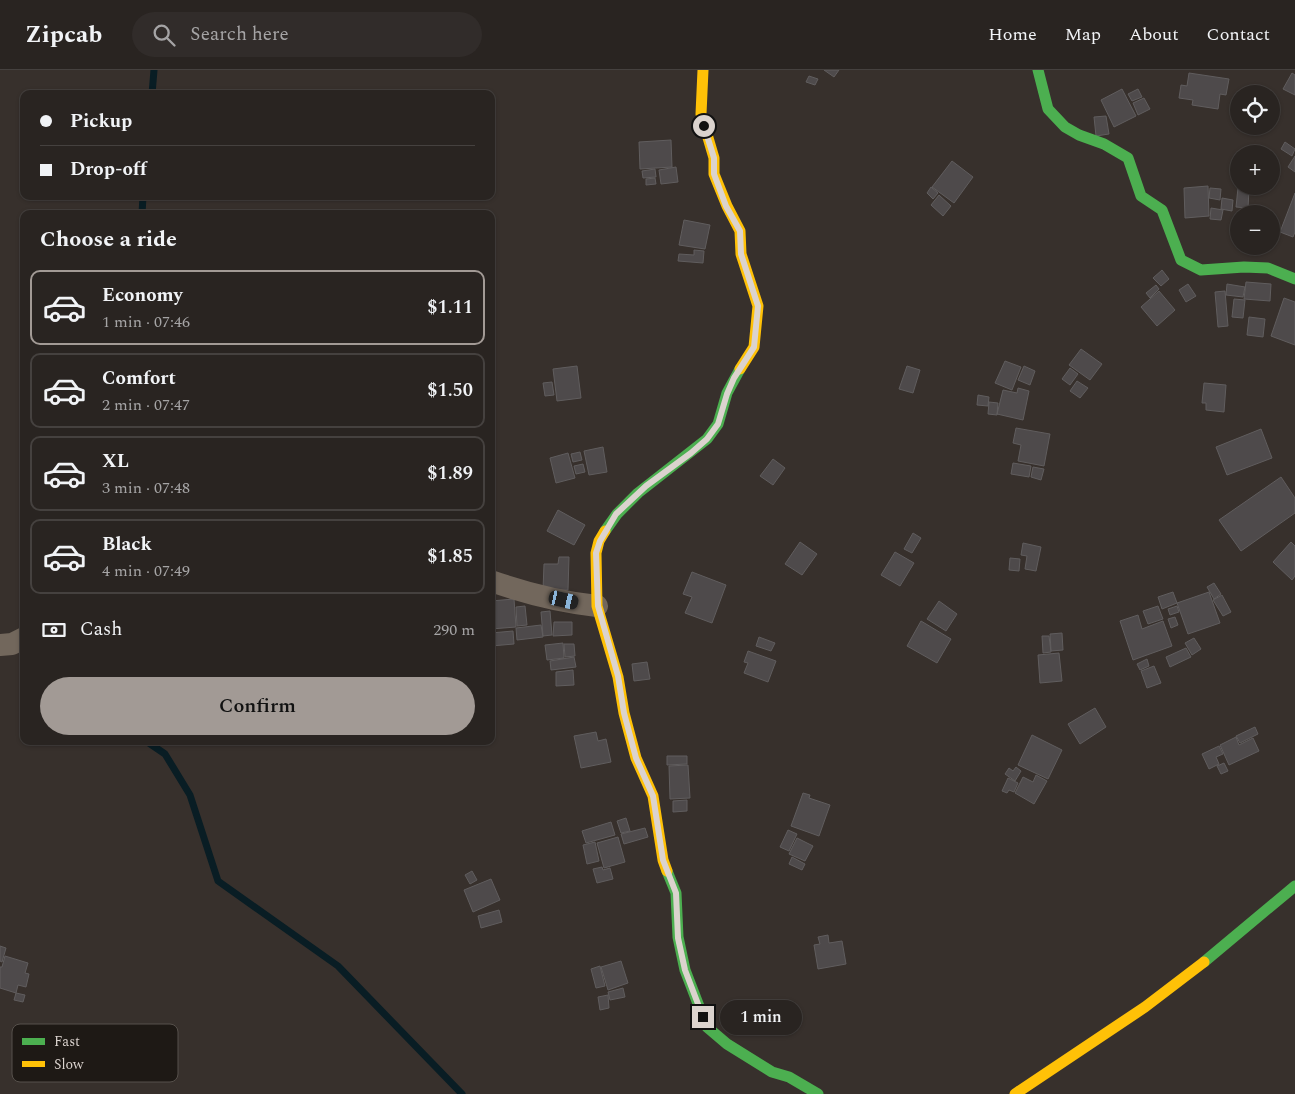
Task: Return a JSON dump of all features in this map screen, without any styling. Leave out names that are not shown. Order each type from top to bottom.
[{"type":"street","points":[[702,70],[701,114],[714,158],[714,174],[726,206],[740,231],[741,254],[758,306],[754,347],[734,378],[718,424],[707,439],[638,493],[616,514],[606,530],[596,553],[598,606],[618,676],[624,713],[636,758],[653,796],[663,860],[676,893],[678,938],[685,970],[707,1027],[727,1044],[772,1072],[789,1077],[818,1094]]},
{"type":"street","points":[[1038,70],[1048,109],[1065,127],[1079,135],[1104,144],[1128,158],[1141,196],[1162,210],[1182,260],[1201,270],[1244,267],[1268,268],[1295,279]]},
{"type":"street","points":[[495,583],[512,589],[598,606]]},
{"type":"street","points":[[0,645],[12,644],[20,640]]},
{"type":"street","points":[[1015,1094],[1145,1007],[1212,956],[1295,886]]},
{"type":"building","points":[[824,70],[839,70],[834,77]]},
{"type":"building","points":[[1189,73],[1229,79],[1226,95],[1220,94],[1218,109],[1192,105],[1193,100],[1179,98],[1181,85],[1187,86]]},
{"type":"building","points":[[1292,73],[1295,75],[1295,95],[1283,89]]},
{"type":"building","points":[[809,76],[818,79],[815,85],[806,82]]},
{"type":"building","points":[[1122,89],[1136,116],[1114,127],[1101,100]]},
{"type":"building","points":[[1138,89],[1142,97],[1132,101],[1128,94]]},
{"type":"building","points":[[1144,98],[1150,109],[1138,115],[1133,103]]},
{"type":"building","points":[[1106,116],[1109,134],[1096,136],[1094,117]]},
{"type":"building","points":[[671,140],[672,167],[640,169],[639,142]]},
{"type":"building","points":[[1285,142],[1295,149],[1292,156],[1281,149]]},
{"type":"building","points":[[1295,156],[1295,172],[1288,167]]},
{"type":"building","points":[[952,161],[973,177],[954,203],[932,187]]},
{"type":"building","points":[[676,167],[678,182],[661,184],[659,170]]},
{"type":"building","points":[[655,169],[656,177],[643,178],[642,171]]},
{"type":"building","points":[[655,178],[656,184],[646,185],[646,179]]},
{"type":"building","points":[[1208,186],[1209,216],[1185,218],[1184,188]]},
{"type":"building","points":[[931,187],[938,193],[933,199],[927,193]]},
{"type":"building","points":[[1210,188],[1221,189],[1220,200],[1209,198]]},
{"type":"building","points":[[1295,193],[1295,232],[1293,237],[1280,232]]},
{"type":"building","points":[[939,195],[951,206],[943,216],[931,205]]},
{"type":"building","points":[[1237,195],[1249,195],[1248,205],[1236,205]]},
{"type":"building","points":[[1222,198],[1233,200],[1233,205],[1230,205],[1230,211],[1221,209]]},
{"type":"building","points":[[1211,208],[1223,210],[1221,220],[1210,219]]},
{"type":"building","points":[[684,220],[710,225],[705,249],[679,245]]},
{"type":"building","points":[[694,250],[704,251],[703,263],[678,261],[679,254],[694,255]]},
{"type":"building","points":[[1162,270],[1169,279],[1161,286],[1153,278]]},
{"type":"building","points":[[1246,282],[1271,284],[1270,301],[1244,299]]},
{"type":"building","points":[[1188,284],[1196,296],[1186,302],[1179,290]]},
{"type":"building","points":[[1227,284],[1245,287],[1243,297],[1226,295]]},
{"type":"building","points":[[1156,285],[1159,289],[1150,298],[1146,293]]},
{"type":"building","points":[[1159,291],[1175,310],[1157,326],[1141,307]]},
{"type":"building","points":[[1225,291],[1228,326],[1218,327],[1215,292]]},
{"type":"building","points":[[1284,298],[1295,302],[1295,345],[1271,336]]},
{"type":"building","points":[[1234,299],[1245,300],[1243,318],[1232,317]]},
{"type":"building","points":[[1249,317],[1265,319],[1263,337],[1247,335]]},
{"type":"building","points":[[1081,349],[1102,364],[1090,380],[1069,365]]},
{"type":"building","points":[[1005,361],[1021,367],[1012,390],[995,383]]},
{"type":"building","points":[[577,366],[581,398],[557,401],[553,369]]},
{"type":"building","points":[[907,366],[920,370],[913,393],[899,389]]},
{"type":"building","points":[[1024,366],[1035,371],[1030,385],[1018,380]]},
{"type":"building","points":[[1070,368],[1078,374],[1070,385],[1062,379]]},
{"type":"building","points":[[1077,381],[1088,388],[1080,398],[1070,391]]},
{"type":"building","points":[[552,382],[554,395],[545,396],[543,383]]},
{"type":"building","points":[[1204,383],[1226,385],[1224,412],[1206,410],[1206,403],[1202,403]]},
{"type":"building","points":[[1018,388],[1029,391],[1023,420],[997,414],[1003,390],[1017,393]]},
{"type":"building","points":[[978,395],[989,397],[988,406],[977,405]]},
{"type":"building","points":[[989,402],[998,403],[997,415],[988,414]]},
{"type":"building","points":[[1016,428],[1050,434],[1044,466],[1018,461],[1021,445],[1013,443]]},
{"type":"building","points":[[1261,429],[1272,458],[1227,475],[1216,447]]},
{"type":"building","points":[[603,447],[607,472],[589,475],[584,451]]},
{"type":"building","points":[[580,452],[582,460],[573,462],[571,454]]},
{"type":"building","points":[[568,453],[575,478],[556,483],[550,458]]},
{"type":"building","points":[[773,459],[785,468],[773,485],[760,476]]},
{"type":"building","points":[[1013,463],[1031,466],[1029,477],[1011,474]]},
{"type":"building","points":[[583,464],[585,472],[576,474],[574,466]]},
{"type":"building","points":[[1033,467],[1044,469],[1041,480],[1031,477]]},
{"type":"building","points":[[1281,477],[1295,498],[1295,513],[1241,551],[1219,520]]},
{"type":"building","points":[[558,510],[585,525],[574,545],[547,531]]},
{"type":"building","points":[[913,533],[921,538],[912,553],[904,549]]},
{"type":"building","points":[[800,542],[817,554],[802,575],[785,564]]},
{"type":"building","points":[[1291,542],[1295,546],[1295,576],[1292,580],[1273,562]]},
{"type":"building","points":[[1023,543],[1041,547],[1036,571],[1025,569],[1027,556],[1021,555]]},
{"type":"building","points":[[895,552],[914,563],[900,586],[881,575]]},
{"type":"building","points":[[559,557],[569,557],[568,590],[543,590],[544,564],[558,564]]},
{"type":"building","points":[[1010,558],[1020,559],[1019,571],[1009,570]]},
{"type":"building","points":[[692,572],[726,585],[712,623],[685,613],[692,597],[683,594]]},
{"type":"building","points":[[1214,583],[1221,594],[1214,599],[1207,587]]},
{"type":"building","points":[[1173,592],[1177,603],[1162,609],[1158,597]]},
{"type":"building","points":[[1209,592],[1220,623],[1188,634],[1177,603]]},
{"type":"building","points":[[1222,595],[1231,612],[1223,616],[1213,600]]},
{"type":"building","points":[[514,599],[516,627],[495,629],[495,601]]},
{"type":"building","points":[[939,601],[957,614],[946,631],[927,619]]},
{"type":"building","points":[[525,606],[527,625],[517,626],[516,607]]},
{"type":"building","points":[[1158,606],[1163,619],[1148,624],[1143,611]]},
{"type":"building","points":[[1177,606],[1179,612],[1170,615],[1168,609]]},
{"type":"building","points":[[550,611],[552,635],[543,636],[541,612]]},
{"type":"building","points":[[1138,615],[1142,629],[1163,621],[1172,646],[1133,660],[1120,621]]},
{"type":"building","points":[[1175,617],[1178,625],[1171,628],[1168,619]]},
{"type":"building","points":[[921,621],[951,639],[937,663],[907,646]]},
{"type":"building","points":[[554,622],[572,622],[572,635],[553,636]]},
{"type":"building","points":[[541,625],[543,637],[517,640],[516,628]]},
{"type":"building","points":[[513,631],[514,644],[495,646],[495,633]]},
{"type":"building","points":[[1062,633],[1063,650],[1051,651],[1050,634]]},
{"type":"building","points":[[1042,636],[1049,636],[1051,652],[1043,653]]},
{"type":"building","points":[[759,637],[775,643],[771,651],[756,646]]},
{"type":"building","points":[[1194,638],[1201,649],[1192,655],[1185,643]]},
{"type":"building","points":[[563,643],[564,658],[547,660],[545,645]]},
{"type":"building","points":[[564,644],[574,644],[575,656],[565,657]]},
{"type":"building","points":[[1186,648],[1191,657],[1170,667],[1166,657]]},
{"type":"building","points":[[748,651],[776,661],[768,682],[744,673],[748,663],[744,662]]},
{"type":"building","points":[[1059,653],[1062,681],[1040,683],[1038,655]]},
{"type":"building","points":[[574,657],[576,667],[551,670],[550,661]]},
{"type":"building","points":[[1147,659],[1149,666],[1140,670],[1137,664]]},
{"type":"building","points":[[647,662],[650,679],[634,681],[632,664]]},
{"type":"building","points":[[1154,666],[1161,683],[1147,688],[1141,671]]},
{"type":"building","points":[[573,670],[574,685],[556,686],[556,672]]},
{"type":"building","points":[[1095,708],[1106,727],[1080,744],[1068,724]]},
{"type":"building","points":[[1255,727],[1258,734],[1240,743],[1236,736]]},
{"type":"building","points":[[596,732],[598,741],[606,739],[611,762],[581,768],[574,736]]},
{"type":"building","points":[[1032,735],[1062,750],[1048,779],[1018,765]]},
{"type":"building","points":[[1236,737],[1239,745],[1253,738],[1259,751],[1229,765],[1220,745]]},
{"type":"building","points":[[1219,746],[1223,754],[1216,757],[1219,764],[1209,769],[1202,754]]},
{"type":"building","points":[[667,756],[687,756],[687,764],[667,765]]},
{"type":"building","points":[[1224,763],[1228,771],[1221,774],[1217,766]]},
{"type":"building","points":[[688,765],[690,798],[670,799],[669,766]]},
{"type":"building","points":[[1016,767],[1021,771],[1015,781],[1005,774],[1009,768],[1013,771]]},
{"type":"building","points":[[1036,775],[1047,781],[1034,804],[1015,793],[1023,777],[1033,782]]},
{"type":"building","points":[[1008,778],[1018,783],[1014,792],[1009,790],[1007,793],[1002,791]]},
{"type":"building","points":[[803,793],[810,795],[809,798],[830,805],[819,836],[791,826]]},
{"type":"building","points":[[687,800],[687,811],[673,812],[673,801]]},
{"type":"building","points":[[626,818],[630,831],[621,833],[617,821]]},
{"type":"building","points":[[611,822],[615,835],[586,843],[582,831]]},
{"type":"building","points":[[645,828],[648,837],[624,844],[621,834]]},
{"type":"building","points":[[788,830],[797,834],[789,851],[780,847]]},
{"type":"building","points":[[618,837],[625,862],[604,868],[597,843]]},
{"type":"building","points":[[797,838],[813,846],[805,861],[789,854]]},
{"type":"building","points":[[595,842],[599,861],[587,864],[583,845]]},
{"type":"building","points":[[792,857],[805,864],[802,870],[789,864]]},
{"type":"building","points":[[602,867],[603,870],[610,868],[613,879],[597,883],[593,869]]},
{"type":"building","points":[[472,871],[477,880],[470,884],[465,875]]},
{"type":"building","points":[[491,879],[500,900],[473,912],[464,890]]},
{"type":"building","points":[[499,910],[502,922],[481,928],[478,916]]},
{"type":"building","points":[[828,935],[829,943],[842,941],[846,964],[818,969],[814,945],[820,944],[818,937]]},
{"type":"building","points":[[0,946],[6,948],[2,962],[0,961]]},
{"type":"building","points":[[5,956],[28,963],[25,973],[29,974],[26,987],[18,985],[16,993],[0,988],[0,967],[2,967]]},
{"type":"building","points":[[621,961],[628,983],[608,990],[601,967]]},
{"type":"building","points":[[600,966],[605,986],[596,988],[591,969]]},
{"type":"building","points":[[623,988],[625,997],[610,1000],[608,992]]},
{"type":"building","points":[[16,993],[25,995],[23,1002],[14,1000]]},
{"type":"building","points":[[608,995],[609,1008],[600,1010],[598,997]]},
{"type":"waterway","points":[[152,90],[154,70]]},
{"type":"waterway","points":[[142,210],[143,200]]},
{"type":"waterway","points":[[152,745],[165,754],[190,795],[218,881],[338,966],[462,1094]]},
{"type":"traffic: fast","points":[[1038,70],[1048,109],[1065,127],[1079,135],[1104,144],[1128,158],[1141,196],[1162,210],[1181,260],[1201,270],[1244,267],[1268,268],[1295,279]]},
{"type":"traffic: fast","points":[[605,531],[617,514],[638,493],[707,439],[718,424],[727,393],[740,369]]},
{"type":"traffic: fast","points":[[667,871],[676,893],[678,937],[685,970],[707,1027],[727,1044],[772,1072],[789,1077],[818,1094]]},
{"type":"traffic: fast","points":[[1204,962],[1295,886]]},
{"type":"traffic: slow","points":[[703,70],[701,114],[714,158],[714,174],[740,231],[741,254],[758,306],[754,347],[740,369]]},
{"type":"traffic: slow","points":[[605,531],[599,541],[596,553],[597,606],[618,677],[624,713],[636,758],[653,796],[663,860],[667,871]]},
{"type":"traffic: slow","points":[[1015,1094],[1145,1007],[1204,962]]},
{"type":"route","points":[[703,1017],[689,985],[685,970],[678,938],[676,893],[663,860],[653,796],[636,758],[624,713],[618,676],[598,606],[596,553],[600,541],[616,514],[646,486],[707,439],[718,424],[734,378],[754,347],[758,306],[741,254],[740,231],[726,206],[714,174],[714,158],[704,126]]}]
